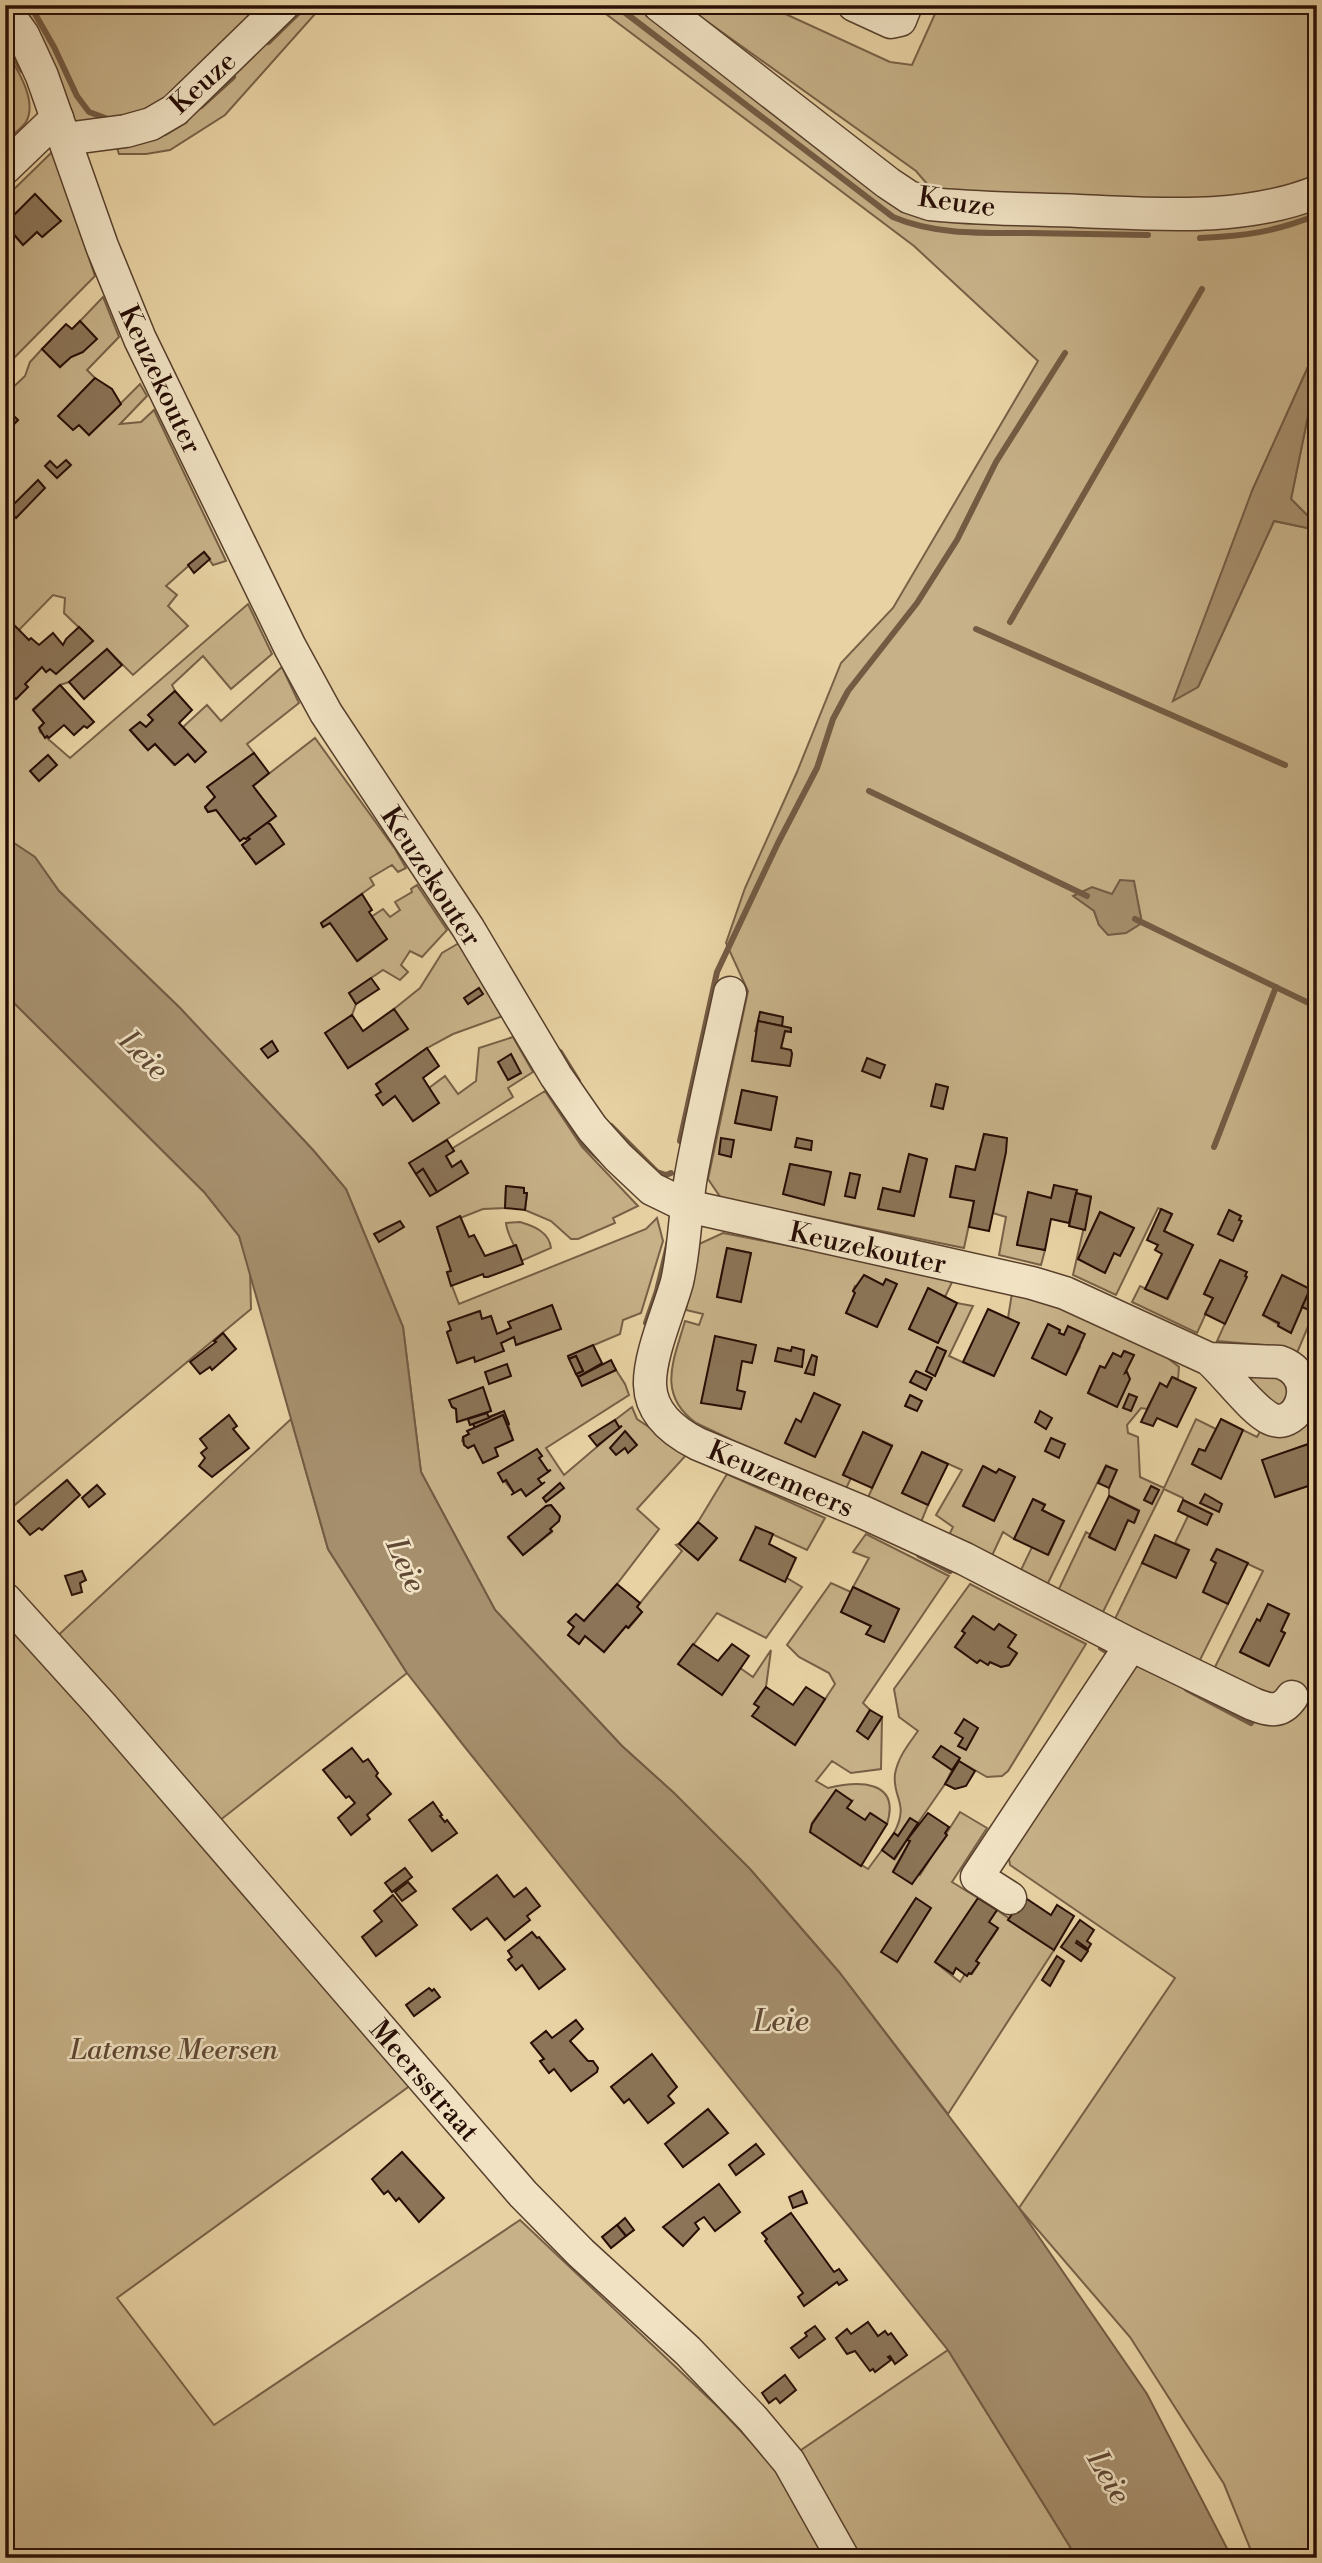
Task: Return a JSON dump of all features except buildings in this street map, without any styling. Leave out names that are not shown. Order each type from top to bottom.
[{"type":"street","name":"Keuze","points":[[61,128],[127,131],[152,124],[174,110],[283,5]]},
{"type":"street","name":"Keuze","points":[[659,5],[888,183],[909,197],[930,204],[1182,215],[1254,209],[1300,199],[1317,192]]},
{"type":"street","points":[[853,5],[891,22],[900,20],[906,5]]},
{"type":"street","name":"Keuzekouter","points":[[5,10],[23,35],[140,339],[290,648],[331,721],[468,928],[556,1076],[593,1128],[618,1157],[652,1189],[687,1206],[1032,1283],[1065,1293],[1209,1359]]},
{"type":"street","points":[[5,168],[61,128]]},
{"type":"street","name":"Keuzemeers","points":[[730,993],[687,1206],[677,1281],[651,1370],[650,1387],[655,1406],[670,1426],[698,1444],[865,1513],[965,1559],[1131,1645],[1268,1710],[1278,1710],[1293,1697]]},
{"type":"street","name":"Meersstraat","points":[[5,1599],[102,1705],[523,2194],[581,2253],[688,2351],[753,2418],[789,2462],[843,2558]]},
{"type":"street","points":[[1010,1898],[977,1877],[1131,1645]]},
{"type":"green space","points":[[13,5],[323,5],[225,115],[170,150],[146,154],[119,154],[107,118],[73,122]]},
{"type":"green space","points":[[594,5],[633,5],[867,184],[934,192],[916,171],[684,5],[766,5],[890,62],[912,65],[939,5],[1317,6],[1317,347],[1252,491],[1198,687],[1274,521],[1317,530],[1317,1295],[1282,1276],[1263,1315],[1291,1332],[1302,1307],[1314,1312],[1317,1305],[1297,1353],[1276,1346],[1217,1341],[1246,1277],[1246,1272],[1221,1260],[1204,1294],[1213,1298],[1197,1333],[1132,1302],[1140,1286],[1168,1299],[1193,1245],[1164,1231],[1172,1214],[1158,1208],[1116,1295],[1073,1275],[1091,1196],[1076,1193],[1051,1198],[1028,1193],[1017,1244],[1045,1250],[1041,1265],[999,1255],[1006,1217],[993,1213],[1006,1138],[984,1134],[975,1170],[956,1166],[950,1196],[974,1201],[964,1248],[721,1198],[708,1179],[748,991],[726,943],[745,888],[797,772],[841,663],[893,608],[1038,361],[914,246]],"holes":[[[1133,881],[1142,923],[1099,925],[1094,911],[1112,894]],[[761,1012],[783,1017],[782,1026],[791,1028],[790,1032],[785,1031],[781,1048],[792,1053],[790,1066],[752,1061],[758,1032],[755,1031]],[[742,1090],[777,1097],[770,1130],[735,1123]],[[909,1155],[927,1159],[914,1215],[879,1209],[883,1188],[900,1192]],[[790,1164],[831,1172],[824,1204],[784,1194]],[[1100,1212],[1134,1228],[1120,1255],[1114,1253],[1105,1273],[1078,1259]]]},
{"type":"green space","points":[[5,50],[28,95],[29,114],[26,122],[5,142]]},
{"type":"green space","points":[[53,151],[95,276],[5,367],[5,283],[11,277],[5,272],[5,225],[23,245],[37,232],[43,237],[60,221],[35,194],[5,224],[5,198]]},
{"type":"green space","points":[[103,297],[119,337],[87,370],[95,378],[59,416],[73,430],[79,425],[89,435],[140,384],[147,396],[120,424],[141,422],[154,410],[226,561],[213,565],[204,552],[166,586],[177,595],[168,606],[188,626],[133,675],[107,649],[33,709],[44,723],[39,728],[40,732],[70,758],[248,604],[272,654],[231,689],[203,656],[172,685],[175,691],[149,714],[153,720],[146,727],[140,722],[130,730],[148,750],[155,744],[174,765],[188,754],[195,762],[205,752],[183,727],[207,705],[221,721],[282,667],[299,703],[247,744],[254,753],[208,787],[215,797],[205,808],[208,812],[216,810],[246,839],[250,839],[242,845],[256,864],[284,844],[267,823],[276,816],[253,786],[315,738],[406,868],[398,872],[392,865],[370,878],[374,885],[321,923],[323,927],[330,923],[358,961],[387,939],[371,917],[383,909],[390,917],[400,910],[395,902],[412,892],[411,889],[417,885],[447,930],[422,957],[410,951],[401,965],[408,972],[400,980],[383,970],[349,993],[356,1004],[352,1015],[326,1033],[348,1068],[407,1030],[394,1009],[420,988],[442,953],[459,943],[503,1016],[453,1034],[427,1048],[376,1084],[381,1092],[376,1095],[383,1105],[395,1096],[413,1121],[439,1103],[429,1088],[445,1076],[458,1094],[476,1081],[479,1048],[513,1037],[533,1072],[508,1088],[513,1097],[410,1163],[430,1196],[468,1173],[461,1161],[452,1167],[446,1156],[454,1151],[453,1148],[545,1091],[582,1147],[638,1206],[613,1218],[615,1223],[578,1239],[571,1239],[551,1221],[525,1210],[527,1194],[524,1193],[524,1188],[506,1186],[505,1208],[483,1209],[437,1227],[451,1271],[447,1273],[459,1304],[646,1229],[657,1218],[663,1241],[641,1313],[623,1320],[620,1334],[568,1356],[582,1386],[616,1370],[629,1395],[546,1448],[564,1475],[619,1428],[615,1420],[632,1407],[637,1419],[688,1453],[637,1509],[659,1529],[617,1584],[584,1621],[576,1614],[569,1621],[574,1627],[568,1635],[579,1644],[585,1636],[604,1652],[642,1612],[637,1607],[682,1551],[676,1545],[679,1544],[698,1560],[717,1538],[698,1522],[727,1474],[825,1518],[807,1550],[756,1527],[787,1578],[802,1587],[766,1638],[717,1613],[679,1664],[740,1668],[753,1677],[771,1650],[766,1687],[755,1703],[759,1707],[753,1716],[795,1745],[835,1684],[829,1673],[799,1657],[787,1645],[831,1583],[851,1592],[841,1612],[871,1626],[867,1634],[884,1641],[899,1609],[853,1587],[869,1558],[853,1552],[866,1534],[949,1576],[863,1703],[870,1710],[857,1731],[868,1738],[882,1718],[881,1769],[851,1773],[832,1761],[816,1781],[828,1788],[851,1784],[874,1786],[888,1798],[890,1809],[887,1824],[871,1813],[865,1820],[847,1808],[852,1801],[819,1813],[810,1832],[868,1869],[882,1850],[895,1859],[907,1840],[910,1841],[893,1871],[912,1884],[960,1812],[987,1828],[952,1882],[978,1898],[935,1962],[960,1982],[965,1974],[972,1974],[979,1963],[976,1961],[998,1929],[989,1922],[997,1910],[1054,1950],[948,2114],[839,1972],[750,1869],[674,1793],[622,1746],[495,1610],[421,1472],[403,1327],[346,1189],[180,1008],[59,891],[35,858],[5,837],[5,688],[16,699],[28,687],[25,684],[42,667],[46,672],[50,669],[56,674],[93,641],[64,613],[65,598],[53,595],[19,630],[14,626],[5,635],[5,425],[10,429],[18,420],[5,408],[5,395],[25,376],[30,362],[42,349],[60,367],[71,357],[83,352],[80,321]],"holes":[[[552,1305],[561,1329],[517,1345],[514,1337],[475,1361],[474,1357],[458,1363],[447,1332],[451,1330],[448,1322],[479,1311],[482,1319],[491,1316],[497,1334],[511,1328],[509,1322]],[[483,1388],[491,1410],[487,1413],[488,1417],[504,1411],[513,1440],[495,1448],[498,1456],[483,1463],[474,1445],[468,1448],[462,1441],[463,1437],[469,1434],[468,1431],[475,1428],[473,1424],[470,1425],[468,1419],[457,1422],[456,1409],[452,1407],[450,1400]],[[537,1449],[548,1472],[538,1479],[542,1484],[526,1496],[521,1489],[514,1493],[498,1473]],[[551,1505],[560,1517],[550,1529],[552,1532],[523,1555],[508,1538],[546,1506]]]},
{"type":"green space","points":[[1317,388],[1317,525],[1291,499],[1310,406]]},
{"type":"green space","points":[[5,994],[204,1192],[239,1236],[250,1269],[251,1309],[5,1513],[5,1040],[8,1037],[5,1038]]},
{"type":"green space","points":[[520,1222],[544,1234],[551,1248],[521,1261],[506,1223]]},
{"type":"green space","points":[[723,1233],[954,1278],[945,1297],[928,1289],[909,1329],[938,1343],[957,1303],[973,1306],[949,1356],[993,1376],[1018,1323],[1008,1318],[1012,1293],[1045,1301],[1160,1352],[1179,1367],[1178,1379],[1172,1377],[1167,1387],[1160,1384],[1147,1409],[1141,1408],[1127,1425],[1128,1433],[1138,1437],[1140,1477],[1164,1488],[1196,1419],[1216,1429],[1205,1451],[1199,1449],[1192,1464],[1221,1478],[1243,1430],[1257,1437],[1262,1428],[1298,1428],[1317,1410],[1317,1441],[1263,1460],[1276,1497],[1317,1483],[1317,2558],[1254,2558],[1224,2484],[1130,2337],[1019,2208],[1175,1978],[1010,1865],[1007,1847],[1134,1653],[1213,1671],[1263,1571],[1216,1549],[1211,1560],[1216,1563],[1203,1592],[1228,1604],[1199,1662],[1113,1623],[1142,1563],[1176,1578],[1189,1550],[1175,1543],[1188,1516],[1211,1514],[1183,1498],[1164,1489],[1100,1618],[1056,1595],[1086,1532],[1091,1535],[1090,1538],[1115,1550],[1128,1520],[1135,1522],[1139,1510],[1109,1496],[1116,1470],[1106,1465],[1045,1589],[1019,1574],[1032,1547],[1049,1554],[1064,1521],[1042,1510],[1045,1504],[1033,1499],[1014,1539],[1003,1532],[989,1562],[947,1539],[953,1527],[936,1515],[962,1470],[922,1452],[902,1493],[928,1505],[919,1527],[865,1504],[892,1445],[863,1432],[843,1474],[851,1478],[844,1493],[696,1423],[676,1400],[671,1376],[685,1321],[699,1325],[703,1314],[686,1310],[697,1245]],"holes":[[[727,1248],[751,1253],[740,1301],[717,1296]],[[864,1276],[883,1285],[886,1279],[896,1284],[877,1327],[846,1313],[855,1293],[855,1286],[858,1287]],[[1048,1324],[1064,1335],[1068,1326],[1080,1347],[1066,1374],[1032,1358]],[[1124,1351],[1134,1355],[1125,1373],[1127,1372],[1129,1380],[1117,1407],[1088,1393],[1100,1366],[1105,1368],[1113,1353],[1121,1357]],[[814,1393],[840,1405],[815,1457],[785,1443],[797,1420],[801,1422]],[[983,1466],[996,1473],[999,1469],[1015,1477],[994,1521],[963,1505]],[[1268,1604],[1289,1614],[1281,1631],[1285,1633],[1268,1666],[1240,1652],[1257,1620],[1260,1621]]]},
{"type":"green space","points":[[1235,1368],[1294,1373],[1282,1413]]},
{"type":"green space","points":[[291,1419],[328,1549],[407,1673],[214,1825],[53,1640]]},
{"type":"green space","points":[[970,1584],[1086,1644],[1008,1771],[1002,1776],[987,1777],[959,1761],[959,1758],[941,1746],[933,1757],[952,1770],[918,1823],[910,1818],[898,1836],[894,1833],[899,1823],[901,1807],[895,1782],[896,1768],[918,1731],[899,1717],[894,1689]],"holes":[[[973,1616],[994,1630],[999,1624],[1016,1635],[1008,1647],[1017,1654],[1009,1665],[1001,1667],[990,1662],[988,1665],[980,1660],[977,1663],[955,1647]]]},
{"type":"green space","name":"Latemse Meersen","points":[[5,1602],[422,2077],[117,2298],[214,2425],[520,2220],[718,2407],[768,2460],[798,2452],[948,2350],[1077,2558],[5,2558]]},
{"type":"water","points":[[1317,347],[1317,388],[1310,406],[1291,499],[1317,525],[1317,530],[1274,521],[1198,687],[1173,701],[1252,491]]},
{"type":"water","name":"Leie","points":[[5,837],[35,857],[59,891],[180,1008],[346,1189],[403,1327],[421,1472],[495,1610],[622,1746],[674,1793],[750,1869],[839,1972],[1019,2208],[1147,2394],[1232,2558],[1077,2558],[948,2350],[407,1673],[328,1549],[239,1236],[204,1192],[5,994]]},
{"type":"water","points":[[1120,880],[1134,881],[1142,923],[1126,933],[1108,935],[1099,925],[1094,911],[1073,896],[1092,887],[1112,894]]},
{"type":"waterway","points":[[30,5],[77,96],[89,112],[108,119]]},
{"type":"waterway","points":[[268,42],[306,5]]},
{"type":"waterway","points":[[615,5],[893,217],[925,227],[959,232],[1148,235]]},
{"type":"waterway","points":[[5,41],[22,70]]},
{"type":"waterway","points":[[201,106],[233,77]]},
{"type":"waterway","points":[[165,133],[185,121]]},
{"type":"waterway","points":[[1200,238],[1260,232],[1317,215]]},
{"type":"waterway","points":[[1010,622],[1202,289]]},
{"type":"waterway","points":[[680,1141],[717,972],[817,768],[833,719],[848,691],[917,603],[957,540],[996,462],[1065,353]]},
{"type":"waterway","points":[[976,629],[1285,765]]},
{"type":"waterway","points":[[869,791],[1087,896]]},
{"type":"waterway","points":[[1135,919],[1317,1007]]},
{"type":"waterway","points":[[1214,1147],[1276,987]]},
{"type":"waterway","points":[[560,1052],[578,1081]]},
{"type":"waterway","points":[[561,1110],[584,1144],[600,1159]]},
{"type":"waterway","points":[[611,1126],[657,1172],[666,1175],[671,1173]]},
{"type":"waterway","points":[[646,1323],[669,1241]]},
{"type":"waterway","points":[[919,1555],[950,1571]]},
{"type":"waterway","points":[[1101,1648],[1114,1656]]},
{"type":"waterway","points":[[1187,1689],[1251,1723]]}]
